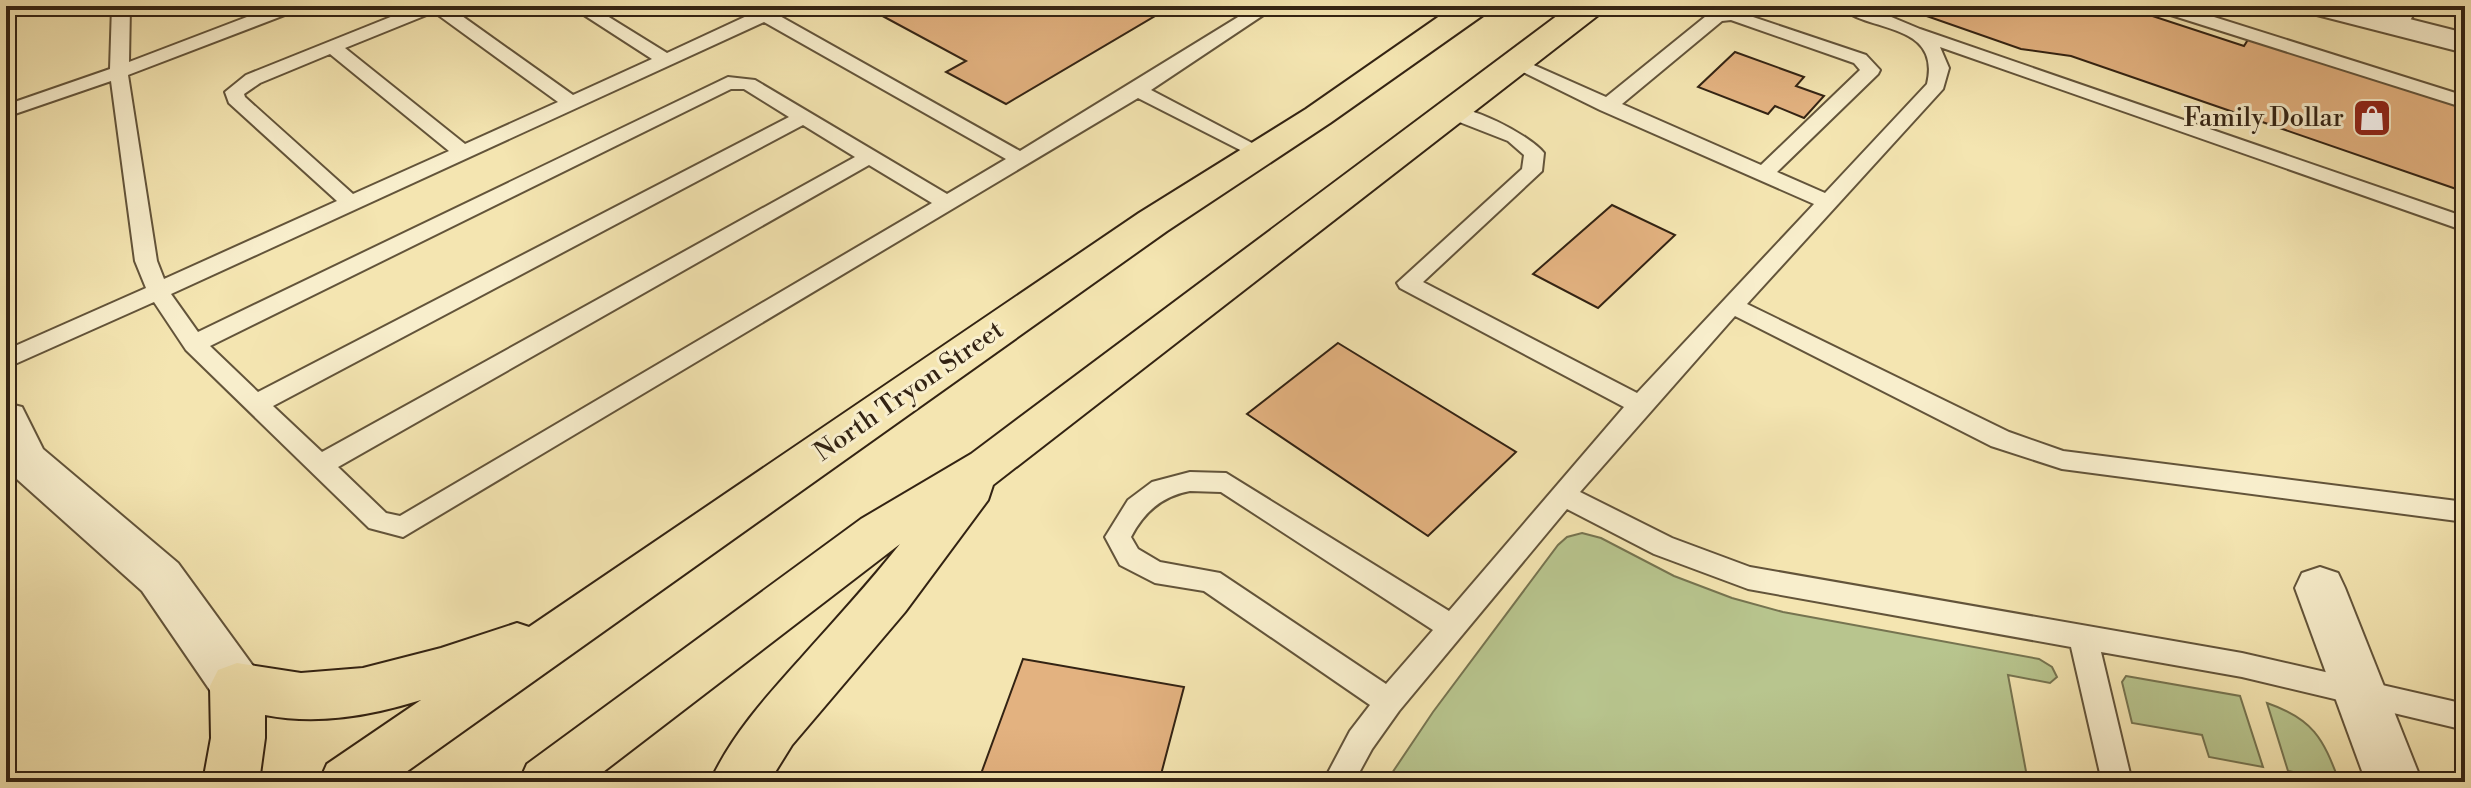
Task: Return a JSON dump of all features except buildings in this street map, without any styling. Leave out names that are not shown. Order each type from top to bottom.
[{"type":"main road","name":"North Tryon Street","points":[[347,782],[1153,222],[1261,153],[1475,6]]},
{"type":"main road","points":[[1465,101],[1549,6]]},
{"type":"main road","points":[[547,782],[878,533],[987,466],[1590,6]]},
{"type":"main road","points":[[738,782],[773,728],[887,597],[987,466]]},
{"type":"main road","points":[[231,782],[238,738],[237,686],[306,697],[356,693],[473,661],[568,627]]},
{"type":"street","points":[[2320,6],[2404,16],[2465,43]]},
{"type":"street","points":[[6,419],[25,460],[160,577],[237,686]]},
{"type":"street","points":[[2320,588],[2394,782]]},
{"type":"lane","points":[[121,6],[119,72],[146,261],[158,291],[194,344],[378,521],[392,527],[413,523],[1137,90],[1256,8]]},
{"type":"lane","points":[[6,111],[292,6]]},
{"type":"lane","points":[[351,203],[234,94],[247,82],[435,6],[572,103]]},
{"type":"lane","points":[[579,6],[666,60]]},
{"type":"lane","points":[[1848,6],[2465,224]]},
{"type":"lane","points":[[2161,6],[2465,102]]},
{"type":"lane","points":[[6,360],[666,60],[766,9],[1020,159]]},
{"type":"lane","points":[[1607,106],[1717,16],[1732,15],[1860,59],[1871,70],[1763,174]]},
{"type":"lane","points":[[1338,782],[1361,740],[1389,702],[1640,405],[1936,85],[1942,72],[1939,60],[1927,42],[1915,32]]},
{"type":"lane","points":[[332,47],[463,152]]},
{"type":"lane","points":[[1514,63],[1830,203]]},
{"type":"lane","points":[[194,344],[728,83],[748,84],[947,203]]},
{"type":"lane","points":[[1137,90],[1261,153]]},
{"type":"lane","points":[[1465,101],[1534,153],[1532,171],[1408,283],[1640,405]]},
{"type":"lane","points":[[256,404],[803,117]]},
{"type":"lane","points":[[320,465],[869,157]]},
{"type":"lane","points":[[1733,306],[2000,439],[2062,460],[2465,512]]},
{"type":"lane","points":[[1389,702],[1210,581],[1155,572],[1129,557],[1118,537],[1130,513],[1154,492],[1177,482],[1199,479],[1226,483],[1453,628]]},
{"type":"lane","points":[[1563,495],[1663,546],[1748,578],[2242,665],[2465,717]]},
{"type":"lane","points":[[2083,637],[2117,782]]},
{"type":"green space","points":[[1582,533],[1601,538],[1674,576],[1732,598],[1783,612],[2039,659],[2052,667],[2057,677],[2050,683],[2008,675],[2028,782],[1386,782],[1433,712],[1558,545],[1567,537]]},
{"type":"green space","points":[[2126,676],[2240,696],[2263,767],[2209,757],[2202,735],[2132,723],[2122,682]]},
{"type":"green space","points":[[2267,703],[2306,723],[2321,742],[2339,781],[2288,771]]},
{"type":"place","name":"Family Dollar","points":[[2372,118]]}]
